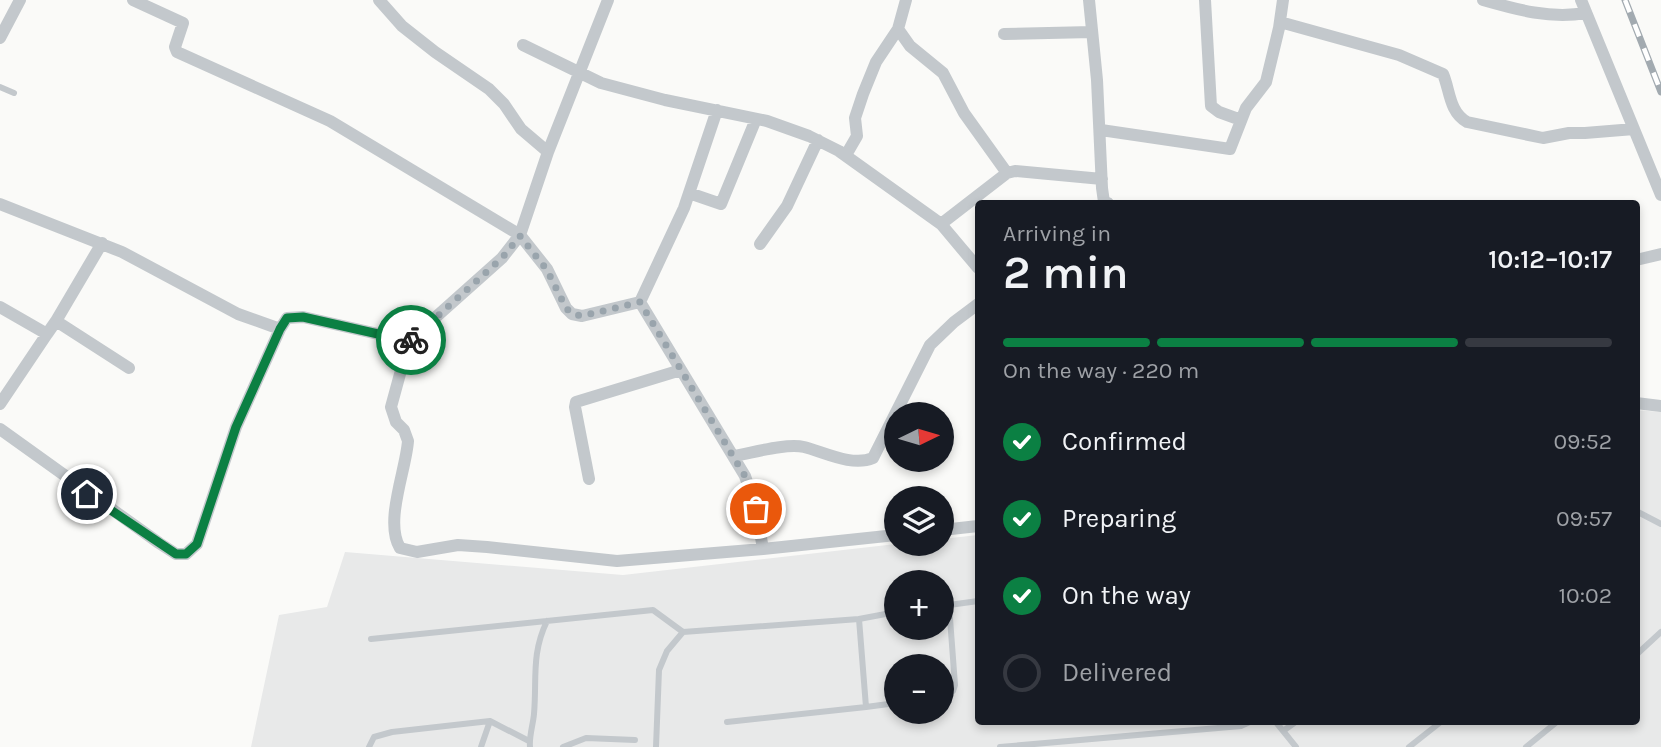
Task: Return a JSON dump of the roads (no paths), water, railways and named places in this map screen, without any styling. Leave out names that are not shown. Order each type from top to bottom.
[{"type":"street","points":[[0,38],[4,20],[20,0]]},
{"type":"street","points":[[133,0],[183,23],[175,47],[177,52],[330,121],[520,236],[547,270],[566,308],[572,314],[582,316],[640,302]]},
{"type":"street","points":[[379,0],[402,26],[489,89],[504,104],[521,129],[548,152]]},
{"type":"street","points":[[608,0],[548,152],[520,236],[502,258],[409,341],[391,407],[396,422],[404,430],[408,441],[396,512],[396,541],[400,548],[417,552],[458,545],[617,561],[763,550],[884,536]]},
{"type":"street","points":[[846,155],[857,136],[855,118],[863,94],[876,62],[898,29],[906,0]]},
{"type":"street","points":[[1089,0],[1105,200]]},
{"type":"street","points":[[1205,0],[1211,106],[1241,120]]},
{"type":"street","points":[[1101,130],[1232,148],[1246,108],[1265,82],[1283,0]]},
{"type":"street","points":[[1483,0],[1524,12],[1548,15],[1570,15],[1583,6],[1661,195]]},
{"type":"street","points":[[1280,22],[1399,55],[1443,74],[1454,109],[1464,121],[1543,138],[1569,132],[1585,134],[1634,129]]},
{"type":"street","points":[[898,29],[910,46],[943,73],[964,113],[1007,173]]},
{"type":"street","points":[[1003,34],[1092,32]]},
{"type":"street","points":[[523,45],[601,83],[664,100],[756,119],[818,140],[846,155],[941,224],[975,264]]},
{"type":"street","points":[[640,302],[690,193],[717,110]]},
{"type":"street","points":[[690,193],[721,204],[756,119]]},
{"type":"street","points":[[760,244],[787,206],[818,140]]},
{"type":"street","points":[[941,224],[1007,173],[1015,171],[1102,179]]},
{"type":"street","points":[[0,204],[102,243],[181,281],[238,314],[280,329]]},
{"type":"street","points":[[0,404],[56,321],[102,243]]},
{"type":"street","points":[[1640,259],[1661,254]]},
{"type":"street","points":[[640,302],[745,476],[763,550]]},
{"type":"street","points":[[733,456],[798,446],[835,457],[871,459],[930,345],[975,306]]},
{"type":"street","points":[[0,307],[47,334]]},
{"type":"street","points":[[0,429],[159,543],[176,554],[186,554],[197,544],[236,427],[287,318],[303,317],[409,341]]},
{"type":"street","points":[[56,321],[129,368]]},
{"type":"street","points":[[589,480],[576,402],[681,370]]},
{"type":"street","points":[[1640,403],[1661,406]]},
{"type":"street","points":[[954,529],[975,526]]},
{"type":"lane","points":[[0,87],[13,93]]},
{"type":"lane","points":[[1640,513],[1661,524]]},
{"type":"lane","points":[[954,605],[975,601]]},
{"type":"lane","points":[[371,639],[653,610],[683,632],[859,619],[884,614]]},
{"type":"lane","points":[[859,619],[866,707]]},
{"type":"lane","points":[[369,747],[374,737],[392,732],[490,721],[529,744],[534,715],[536,654],[547,621]]},
{"type":"lane","points":[[656,747],[659,670],[667,651],[683,632]]},
{"type":"lane","points":[[1640,651],[1661,632]]},
{"type":"lane","points":[[727,722],[884,705]]},
{"type":"lane","points":[[481,747],[490,721]]},
{"type":"lane","points":[[1000,747],[1243,725]]},
{"type":"lane","points":[[1278,725],[1296,747]]},
{"type":"lane","points":[[1283,731],[1291,725]]},
{"type":"lane","points":[[1409,747],[1437,725]]},
{"type":"lane","points":[[1526,747],[1553,725]]},
{"type":"lane","points":[[563,747],[586,738],[635,740]]},
{"type":"railway","points":[[1625,0],[1661,92]]}]
